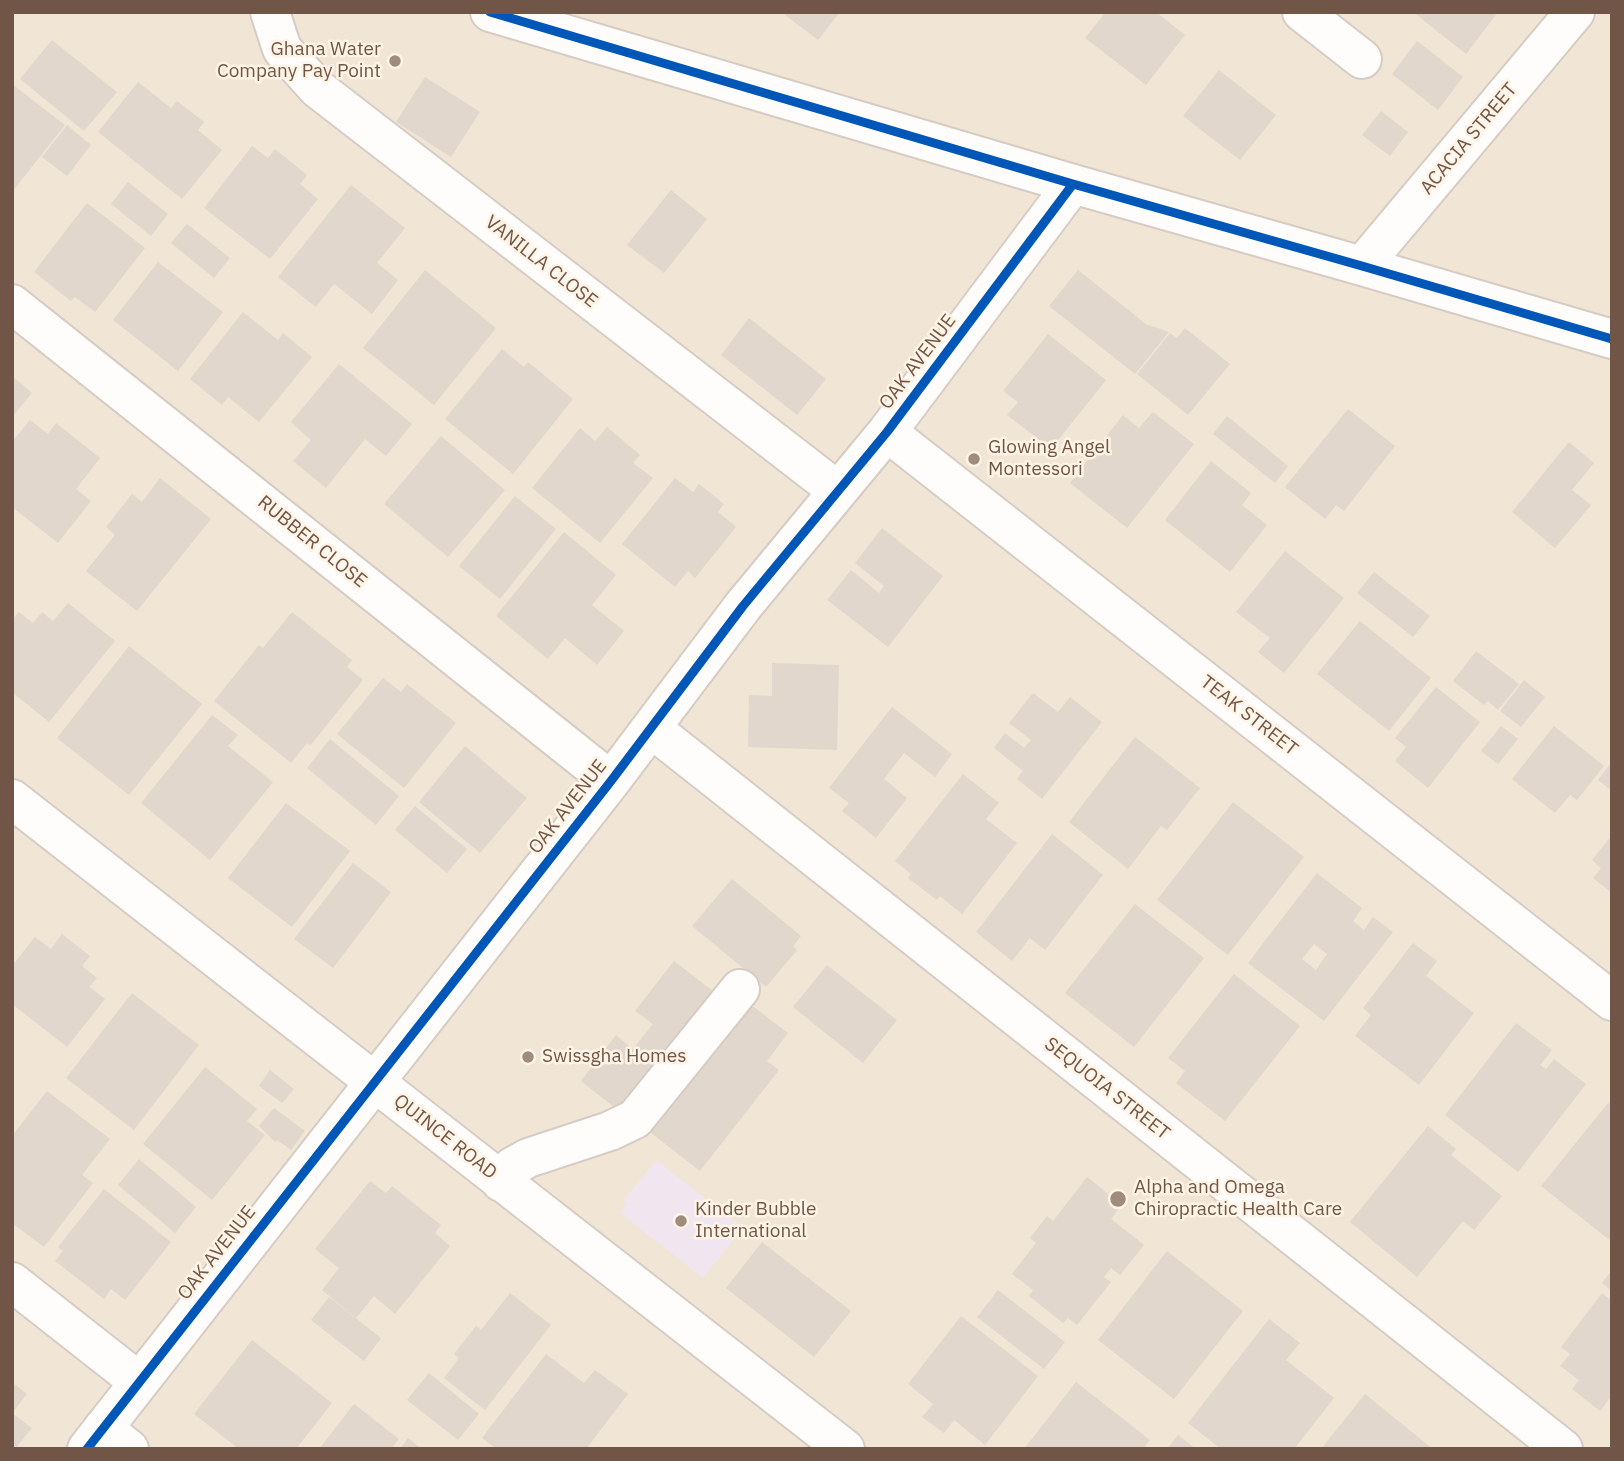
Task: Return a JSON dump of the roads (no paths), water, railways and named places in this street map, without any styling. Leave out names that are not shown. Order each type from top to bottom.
[{"type":"street","name":"VANILLA CLOSE","points":[[270,12],[282,49],[318,89],[838,491]]},
{"type":"street","points":[[1302,12],[1362,59]]},
{"type":"street","name":"ACACIA STREET","points":[[1362,266],[1575,12]]},
{"type":"street","points":[[502,14],[1073,184],[1612,340]]},
{"type":"street","name":"OAK AVENUE","points":[[106,1442],[138,1381],[611,781],[743,606],[887,432],[1073,184]]},
{"type":"street","name":"RUBBER CLOSE","points":[[12,304],[611,781]]},
{"type":"street","name":"TEAK STREET","points":[[887,432],[1612,1000]]},
{"type":"street","name":"SEQUOIA STREET","points":[[651,728],[1563,1449]]},
{"type":"street","name":"QUINCE ROAD","points":[[12,799],[845,1449]]},
{"type":"street","points":[[501,1182],[512,1167],[528,1158],[610,1131],[635,1119],[740,989]]},
{"type":"street","points":[[12,1282],[138,1381]]},
{"type":"place","name":"Ghana Water Company Pay Point","points":[[395,61]]},
{"type":"place","name":"Glowing Angel Montessori","points":[[974,459]]},
{"type":"place","name":"Swissgha Homes","points":[[528,1057]]},
{"type":"place","name":"Alpha and Omega Chiropractic Health Care","points":[[1118,1199]]},
{"type":"place","name":"Kinder Bubble International","points":[[681,1221]]}]
